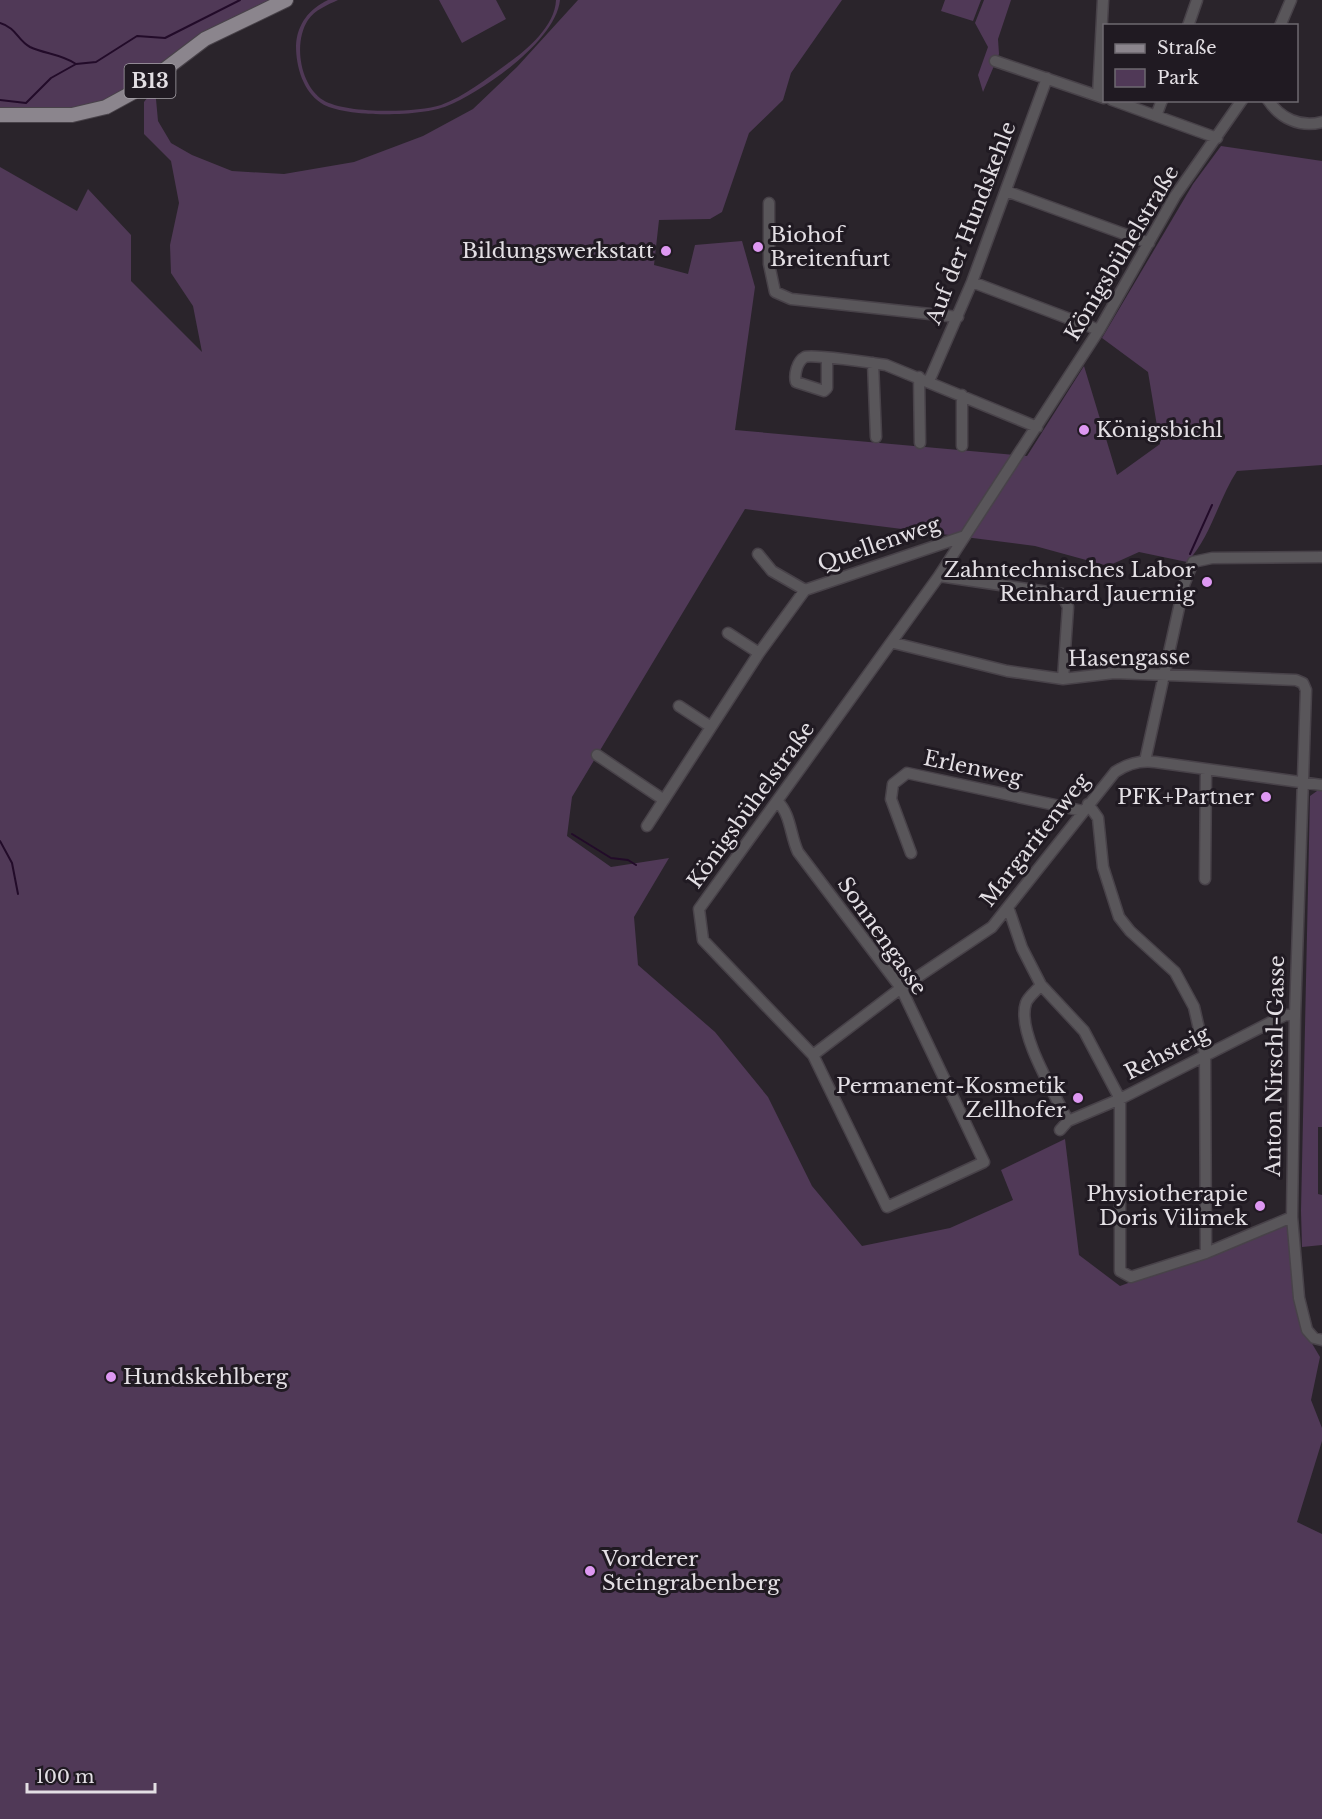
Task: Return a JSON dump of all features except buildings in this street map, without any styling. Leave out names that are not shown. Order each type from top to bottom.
[{"type":"main road","name":"B13","points":[[0,115],[50,117],[87,114],[106,107],[140,89],[205,39],[286,0]]},
{"type":"street","points":[[995,61],[1101,97],[1103,0]]},
{"type":"street","points":[[1189,24],[1197,0]]},
{"type":"street","points":[[1281,24],[1291,0]]},
{"type":"street","name":"Auf der Hundskehle","points":[[929,381],[972,282],[1047,78]]},
{"type":"street","points":[[1118,102],[1217,138]]},
{"type":"street","points":[[1156,116],[1161,102]]},
{"type":"street","name":"Königsbühelstraße","points":[[888,1207],[813,1055],[703,940],[699,909],[894,643],[939,576],[1099,330],[1175,195],[1241,102]]},
{"type":"street","points":[[1270,102],[1283,117],[1305,124],[1322,122]]},
{"type":"street","points":[[1006,191],[1149,243]]},
{"type":"street","points":[[769,204],[769,264],[775,292],[791,299],[958,317]]},
{"type":"street","points":[[972,282],[1099,330]]},
{"type":"street","points":[[827,358],[873,363],[918,377],[1037,427]]},
{"type":"street","points":[[873,363],[876,437]]},
{"type":"street","points":[[918,377],[920,443]]},
{"type":"street","points":[[962,395],[962,446]]},
{"type":"street","name":"Quellenweg","points":[[647,826],[759,654],[805,590],[965,536]]},
{"type":"street","name":"Quellenweg","points":[[758,554],[772,571],[805,590]]},
{"type":"street","points":[[1144,761],[1166,674],[1184,585],[1193,562],[1212,558],[1322,557]]},
{"type":"street","points":[[939,576],[1062,594],[1068,607],[1063,679]]},
{"type":"street","points":[[728,633],[759,654]]},
{"type":"street","name":"Hasengasse","points":[[894,643],[1007,671],[1063,679],[1114,673],[1296,680],[1303,683],[1306,690],[1303,784]]},
{"type":"street","points":[[679,706],[711,727]]},
{"type":"street","points":[[597,755],[664,800]]},
{"type":"street","name":"Margaritenweg","points":[[813,1055],[901,988],[992,927],[1114,772],[1123,767],[1144,761],[1322,785]]},
{"type":"street","points":[[1205,879],[1206,770]]},
{"type":"street","name":"Erlenweg","points":[[911,853],[891,799],[893,784],[907,773],[1086,808]]},
{"type":"street","name":"Anton Nirschl-Gasse","points":[[1303,784],[1295,1015],[1293,1217],[1299,1298],[1307,1330],[1314,1338],[1322,1340]]},
{"type":"street","name":"Sonnengasse","points":[[777,801],[786,814],[798,852],[901,988],[984,1162],[888,1207]]},
{"type":"street","points":[[1086,808],[1098,818],[1103,867],[1115,908],[1130,932],[1179,977],[1194,1007],[1205,1055],[1206,1253]]},
{"type":"street","points":[[1008,907],[1022,948],[1041,985],[1084,1031],[1120,1099],[1120,1271],[1131,1277],[1206,1253],[1293,1217]]},
{"type":"street","points":[[1041,985],[1026,1003],[1025,1025],[1035,1053],[1068,1120]]},
{"type":"street","name":"Rehsteig","points":[[1060,1130],[1068,1120],[1120,1099],[1285,1015],[1295,1015]]},
{"type":"green space","points":[[0,0],[275,0],[218,25],[126,91],[87,107],[28,113],[0,109]]},
{"type":"green space","points":[[328,0],[338,0],[311,16],[303,29],[301,63],[309,84],[323,100],[333,105],[363,110],[398,111],[441,105],[467,92],[531,44],[551,19],[556,0],[560,0],[555,16],[546,32],[532,48],[479,89],[435,110],[382,114],[332,108],[315,98],[305,85],[296,54],[297,38],[305,18]]},
{"type":"green space","points":[[439,0],[496,0],[506,19],[462,43]]},
{"type":"green space","points":[[578,0],[842,0],[791,73],[783,100],[749,133],[722,212],[710,219],[659,220],[654,265],[688,274],[695,245],[742,241],[755,287],[735,430],[1027,456],[1084,366],[1117,475],[1160,444],[1148,372],[1102,338],[1193,184],[1221,146],[1322,161],[1322,465],[1237,471],[1202,541],[1187,562],[1139,552],[1108,566],[1035,546],[745,509],[572,797],[567,836],[611,867],[669,858],[634,917],[638,965],[715,1032],[768,1097],[812,1186],[862,1246],[950,1228],[1013,1200],[1001,1170],[1065,1139],[1079,1255],[1120,1286],[1289,1224],[1301,1325],[1320,1357],[1311,1400],[1322,1428],[1322,1441],[1297,1522],[1322,1534],[1322,1819],[0,1819],[0,167],[77,211],[88,189],[131,235],[131,281],[202,352],[193,306],[171,273],[170,245],[179,203],[171,161],[144,134],[144,102],[155,88],[158,121],[171,143],[192,155],[232,171],[284,174],[354,162],[423,136],[473,109],[517,67]]},
{"type":"green space","points":[[945,0],[981,0],[973,21],[941,11]]},
{"type":"green space","points":[[984,0],[1011,0],[998,39],[999,54],[983,92],[978,75],[988,47],[975,23]]},
{"type":"green space","points":[[1317,791],[1322,791],[1322,1127],[1318,1127],[1318,1194],[1322,1195],[1322,1245],[1302,1247],[1310,796]]},
{"type":"waterway","points":[[0,100],[26,103],[51,78],[76,64],[96,62],[137,36],[165,38],[240,0]]},
{"type":"waterway","points":[[0,23],[14,31],[30,47],[65,58],[76,64]]},
{"type":"waterway","points":[[1190,554],[1212,505]]},
{"type":"waterway","points":[[572,834],[611,858],[628,860],[636,865]]},
{"type":"waterway","points":[[0,841],[12,863],[18,894]]},
{"type":"place","name":"Biohof Breitenfurt","points":[[758,247]]},
{"type":"place","name":"Bildungswerkstatt","points":[[666,251]]},
{"type":"place","name":"Königsbichl","points":[[1084,430]]},
{"type":"place","name":"Zahntechnisches Labor Reinhard Jauernig","points":[[1207,582]]},
{"type":"place","name":"PFK+Partner","points":[[1266,797]]},
{"type":"place","name":"Permanent-Kosmetik Zellhofer","points":[[1078,1098]]},
{"type":"place","name":"Physiotherapie Doris Vilimek","points":[[1260,1206]]},
{"type":"place","name":"Hundskehlberg","points":[[111,1377]]},
{"type":"place","name":"Vorderer Steingrabenberg","points":[[590,1571]]}]
